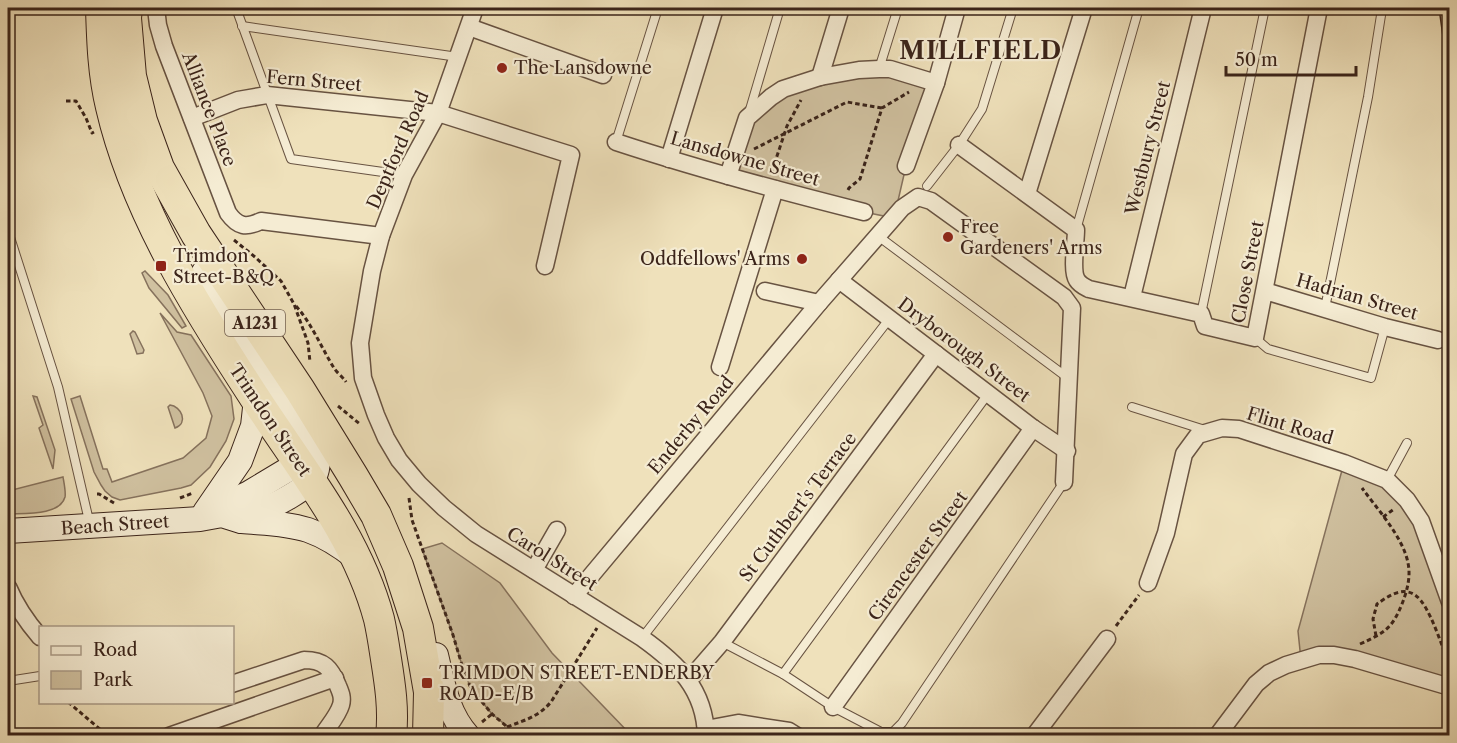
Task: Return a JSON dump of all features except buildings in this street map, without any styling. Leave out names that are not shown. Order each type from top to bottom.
[{"type":"highway","name":"Trimdon Street","points":[[101,8],[105,73],[111,107],[122,147],[138,190],[172,262],[212,331],[256,399],[309,468],[357,558],[379,620],[390,687],[393,718],[391,735]]},
{"type":"highway","name":"A1231","points":[[127,8],[131,76],[142,121],[159,168],[196,234],[300,390],[353,476],[376,515],[398,566],[418,628],[429,692],[428,735]]},
{"type":"street","name":"Alliance Place","points":[[156,8],[164,46],[233,221],[252,225],[261,221],[381,236]]},
{"type":"street","name":"Deptford Road","points":[[367,421],[360,343],[372,271],[381,236],[404,175],[438,113],[476,8]]},
{"type":"street","points":[[669,159],[715,8]]},
{"type":"street","points":[[816,78],[841,8]]},
{"type":"street","points":[[906,166],[957,8]]},
{"type":"street","points":[[1027,194],[1084,8]]},
{"type":"street","name":"Westbury Street","points":[[1132,297],[1203,8]]},
{"type":"street","name":"Close Street","points":[[1076,230],[1075,271],[1076,279],[1082,285],[1089,289],[1201,314],[1205,326],[1255,338],[1319,8]]},
{"type":"street","points":[[469,27],[603,75]]},
{"type":"street","points":[[730,168],[747,118],[783,89],[816,78],[859,70],[879,69],[890,69],[932,82]]},
{"type":"street","name":"Fern Street","points":[[192,118],[238,100],[267,95],[438,113],[571,155],[545,266]]},
{"type":"street","name":"Lansdowne Street","points":[[616,142],[669,159],[730,168],[770,188],[864,212]]},
{"type":"street","points":[[959,145],[1076,230]]},
{"type":"street","points":[[720,367],[770,188]]},
{"type":"street","name":"Enderby Road","points":[[574,596],[819,303],[902,208],[918,197],[931,201],[1064,297],[1072,308],[1068,378]]},
{"type":"street","points":[[196,234],[201,266],[316,449],[309,468],[336,465],[353,476]]},
{"type":"street","name":"Dryborough Street","points":[[839,280],[1066,451]]},
{"type":"street","points":[[765,291],[819,303]]},
{"type":"street","name":"Hadrian Street","points":[[1265,291],[1385,327],[1438,340]]},
{"type":"street","name":"St Cuthbert's Terrace","points":[[689,680],[722,642],[936,354]]},
{"type":"street","points":[[1064,482],[1068,378]]},
{"type":"street","points":[[256,399],[253,426],[221,518],[308,530],[357,558]]},
{"type":"street","name":"Carol Street","points":[[367,421],[386,438],[399,460],[419,484],[476,534],[660,651],[689,680],[704,713],[706,732]]},
{"type":"street","name":"Cirencester Street","points":[[833,707],[1033,428]]},
{"type":"street","name":"Flint Road","points":[[1208,431],[1222,428],[1239,429],[1344,463],[1387,480],[1407,500],[1421,521],[1449,602]]},
{"type":"street","points":[[1148,583],[1166,533],[1184,454],[1198,435],[1208,431]]},
{"type":"street","name":"Beach Street","points":[[8,531],[221,518],[272,506],[309,468]]},
{"type":"street","points":[[534,570],[557,530]]},
{"type":"street","points":[[8,587],[28,624],[39,636]]},
{"type":"street","points":[[418,628],[435,650],[447,701],[459,725],[468,735]]},
{"type":"street","points":[[1034,735],[1107,639]]},
{"type":"street","points":[[1217,735],[1256,684],[1286,665],[1319,655],[1355,659],[1449,687]]},
{"type":"street","points":[[234,683],[304,660],[321,663],[329,668],[342,695],[340,709],[324,735]]},
{"type":"street","points":[[169,735],[335,678]]},
{"type":"street","points":[[706,732],[738,723],[789,731],[797,735]]},
{"type":"lane","points":[[236,8],[291,159],[404,175]]},
{"type":"lane","points":[[616,142],[658,8]]},
{"type":"lane","points":[[747,118],[780,8]]},
{"type":"lane","points":[[879,69],[898,8]]},
{"type":"lane","points":[[927,186],[959,145],[982,109],[1013,8]]},
{"type":"lane","points":[[1076,230],[1139,8]]},
{"type":"lane","points":[[1201,314],[1265,8]]},
{"type":"lane","points":[[1325,309],[1368,97],[1382,9],[1379,8]]},
{"type":"lane","points":[[242,26],[458,57]]},
{"type":"lane","points":[[8,231],[58,387],[91,526]]},
{"type":"lane","points":[[878,236],[1068,378]]},
{"type":"lane","points":[[642,638],[890,318]]},
{"type":"lane","points":[[1255,338],[1268,349],[1371,378],[1385,327]]},
{"type":"lane","points":[[783,674],[988,393]]},
{"type":"lane","points":[[1132,407],[1208,431]]},
{"type":"lane","points":[[1387,480],[1407,443]]},
{"type":"lane","points":[[722,642],[783,674],[833,707],[881,732],[893,732],[902,723],[1064,482]]},
{"type":"lane","points":[[8,672],[9,681],[39,676]]},
{"type":"path","points":[[770,188],[787,126],[816,78]]},
{"type":"path","points":[[730,168],[784,134],[848,102],[882,108],[932,82]]},
{"type":"path","points":[[66,101],[76,101],[92,133],[98,131]]},
{"type":"path","points":[[844,207],[849,188],[860,179],[882,108]]},
{"type":"path","points":[[294,304],[307,318],[335,370],[345,379],[349,389]]},
{"type":"path","points":[[1334,655],[1384,633],[1398,614],[1408,588],[1409,564],[1401,543],[1344,463]]},
{"type":"path","points":[[180,498],[195,492]]},
{"type":"path","points":[[99,494],[119,505]]},
{"type":"path","points":[[1107,639],[1148,583]]},
{"type":"path","points":[[1376,636],[1373,619],[1377,604],[1390,594],[1403,592],[1414,594],[1428,610],[1449,666]]},
{"type":"path","points":[[507,727],[535,717],[551,702],[605,615]]},
{"type":"path","points":[[70,704],[108,735]]},
{"type":"green space","points":[[859,70],[936,83],[906,166],[894,218],[728,176],[760,106]]},
{"type":"green space","points":[[145,271],[168,295],[186,326],[182,328],[149,288],[142,273]]},
{"type":"green space","points":[[160,313],[177,332],[191,335],[231,396],[234,419],[226,441],[210,467],[191,485],[120,500],[105,491],[94,472],[71,399],[80,396],[103,469],[107,469],[112,482],[183,458],[206,438],[212,416],[203,393]]},
{"type":"green space","points":[[133,331],[144,350],[143,353],[137,354],[130,334]]},
{"type":"green space","points":[[33,396],[37,397],[55,450],[53,469],[39,428],[43,425]]},
{"type":"green space","points":[[170,405],[177,408],[182,415],[182,422],[175,428],[168,407]]},
{"type":"green space","points":[[1344,463],[1407,500],[1449,602],[1449,687],[1355,659],[1301,660],[1298,631]]},
{"type":"green space","points":[[63,477],[65,497],[56,508],[40,512],[8,514],[8,491]]},
{"type":"green space","points":[[442,543],[500,583],[552,653],[631,735],[518,735],[492,714],[470,686],[464,672],[422,549]]},
{"type":"tram line","points":[[1439,8],[1450,87]]},
{"type":"place","name":"The Lansdowne","points":[[502,68]]},
{"type":"place","name":"Free Gardeners' Arms","points":[[948,237]]},
{"type":"place","name":"Oddfellows' Arms","points":[[802,259]]},
{"type":"place","name":"Trimdon Street-B&Q","points":[[161,266]]},
{"type":"place","name":"TRIMDON STREET-ENDERBY ROAD-E/B","points":[[427,683]]},
{"type":"district","name":"MILLFIELD","points":[[981,51]]}]
